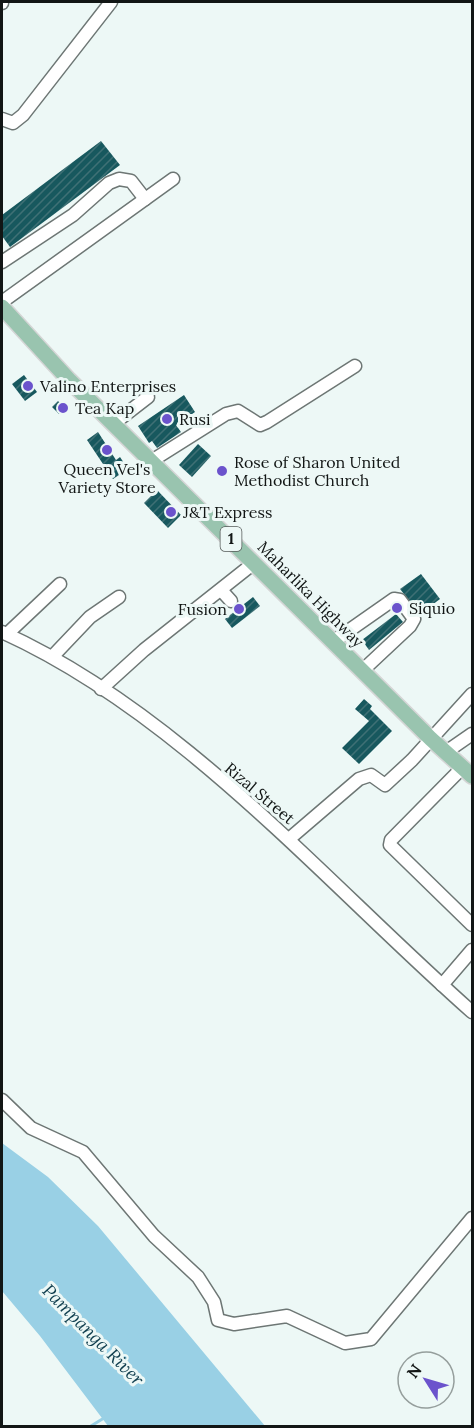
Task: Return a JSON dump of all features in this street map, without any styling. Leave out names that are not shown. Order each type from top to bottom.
[{"type":"main road","name":"Maharlika Highway","points":[[2,307],[29,338],[114,424],[153,460],[431,739],[468,772]]},
{"type":"street","points":[[2,119],[13,123],[23,115],[111,2]]},
{"type":"street","points":[[2,262],[73,215],[109,183],[119,179],[131,182],[145,199]]},
{"type":"street","points":[[2,302],[172,179]]},
{"type":"street","points":[[153,460],[225,414],[238,411],[253,423],[260,425],[267,422],[355,366]]},
{"type":"street","points":[[114,424],[148,397]]},
{"type":"street","points":[[101,689],[144,650],[254,563]]},
{"type":"street","points":[[4,633],[60,584]]},
{"type":"street","points":[[221,590],[231,601]]},
{"type":"street","points":[[52,657],[90,616],[118,597]]},
{"type":"street","points":[[334,641],[394,599],[400,600],[414,619],[411,627],[363,670]]},
{"type":"street","name":"Rizal Street","points":[[4,633],[52,657],[171,739],[289,839],[472,1012]]},
{"type":"street","points":[[289,839],[359,779],[371,775],[385,785],[472,694]]},
{"type":"street","points":[[446,752],[472,734]]},
{"type":"street","points":[[468,772],[391,840],[390,845],[472,925]]},
{"type":"street","points":[[442,985],[472,950]]},
{"type":"street","points":[[2,1100],[31,1128],[83,1152],[154,1236],[198,1277],[214,1302],[218,1320],[234,1324],[287,1316],[345,1343],[371,1338],[472,1218]]},
{"type":"water","name":"Pampanga River","points":[[2,1143],[48,1177],[98,1226],[265,1426],[108,1426],[40,1336],[2,1291]]},
{"type":"building","points":[[101,141],[120,165],[10,247],[2,236],[2,215]]},
{"type":"building","points":[[24,375],[37,392],[25,401],[12,384]]},
{"type":"building","name":"Rusi","points":[[184,395],[195,412],[176,425],[181,432],[157,448],[152,441],[149,443],[138,426]]},
{"type":"building","points":[[58,401],[65,408],[59,414],[52,407]]},
{"type":"building","points":[[98,432],[116,460],[120,457],[128,469],[113,479],[87,440]]},
{"type":"building","points":[[198,444],[211,456],[192,477],[179,465]]},
{"type":"building","points":[[157,490],[181,515],[168,528],[144,503]]},
{"type":"building","points":[[421,574],[440,599],[420,614],[400,589]]},
{"type":"building","points":[[253,597],[260,606],[232,628],[225,619]]},
{"type":"building","points":[[396,614],[403,622],[369,650],[362,640]]},
{"type":"building","points":[[364,699],[372,706],[370,709],[392,731],[359,764],[342,748],[369,721],[355,709]]},
{"type":"waterway","points":[[91,1426],[104,1418]]},
{"type":"place","name":"Valino Enterprises","points":[[28,386]]},
{"type":"place","name":"Tea Kap","points":[[63,408]]},
{"type":"place","name":"Rusi","points":[[167,419]]},
{"type":"place","name":"Queen Vel's Variety Store","points":[[107,450]]},
{"type":"place","name":"Rose of Sharon United Methodist Church","points":[[222,471]]},
{"type":"place","name":"J&T Express","points":[[171,512]]},
{"type":"place","name":"Siquio","points":[[397,608]]},
{"type":"place","name":"Fusion","points":[[239,609]]}]
